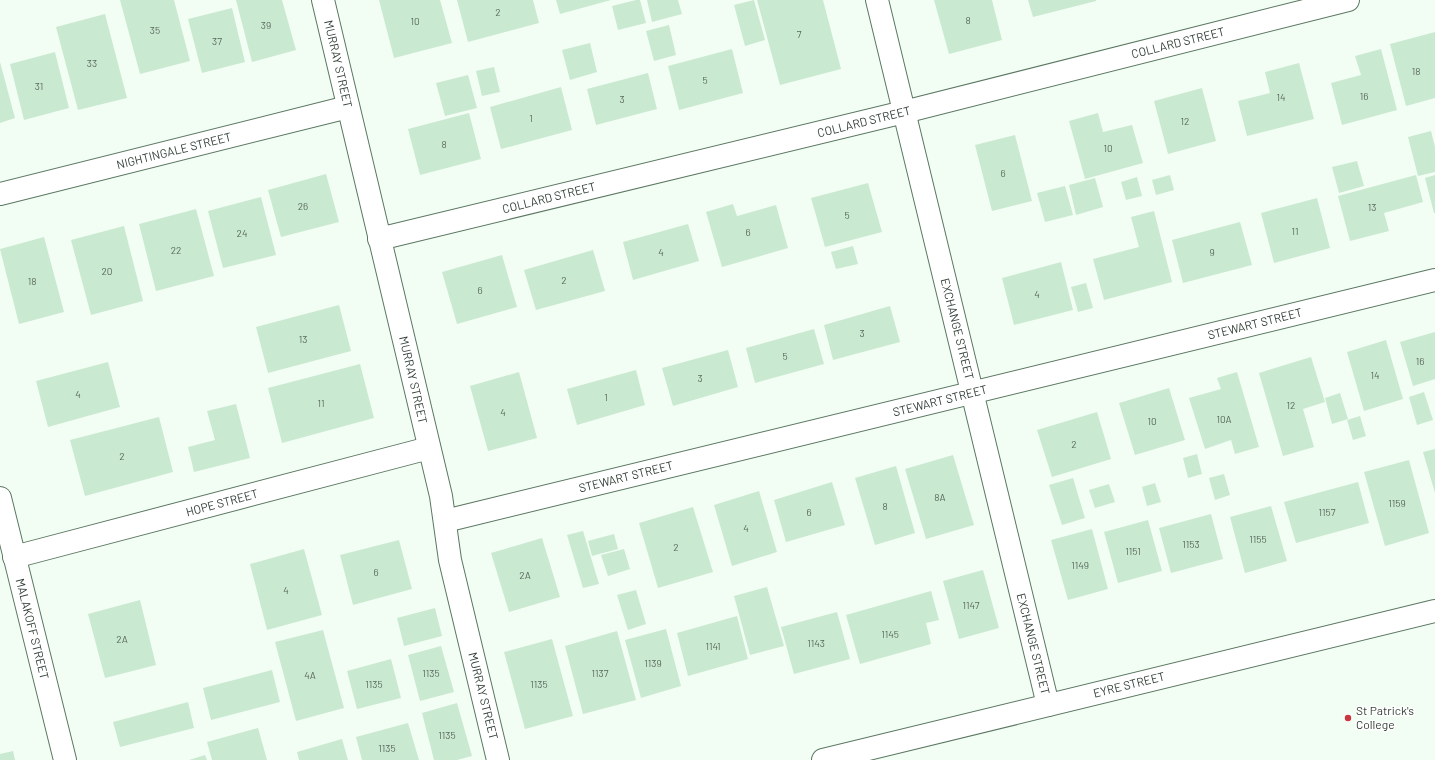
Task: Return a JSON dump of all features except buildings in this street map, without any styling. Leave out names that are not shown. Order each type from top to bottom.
[{"type":"street","name":"MURRAY STREET","points":[[323,0],[446,521],[450,560],[498,760]]},
{"type":"street","name":"EXCHANGE STREET","points":[[877,0],[1048,705]]},
{"type":"street","name":"COLLARD STREET","points":[[379,239],[904,112],[1348,0]]},
{"type":"street","name":"NIGHTINGALE STREET","points":[[0,194],[348,107]]},
{"type":"street","name":"STEWART STREET","points":[[446,521],[1435,280]]},
{"type":"street","name":"HOPE STREET","points":[[14,557],[429,448]]},
{"type":"street","name":"MALAKOFF STREET","points":[[0,498],[65,760]]},
{"type":"street","name":"EYRE STREET","points":[[823,760],[1435,611]]},
{"type":"place","name":"St Patrick's College","points":[[1348,718]]}]
